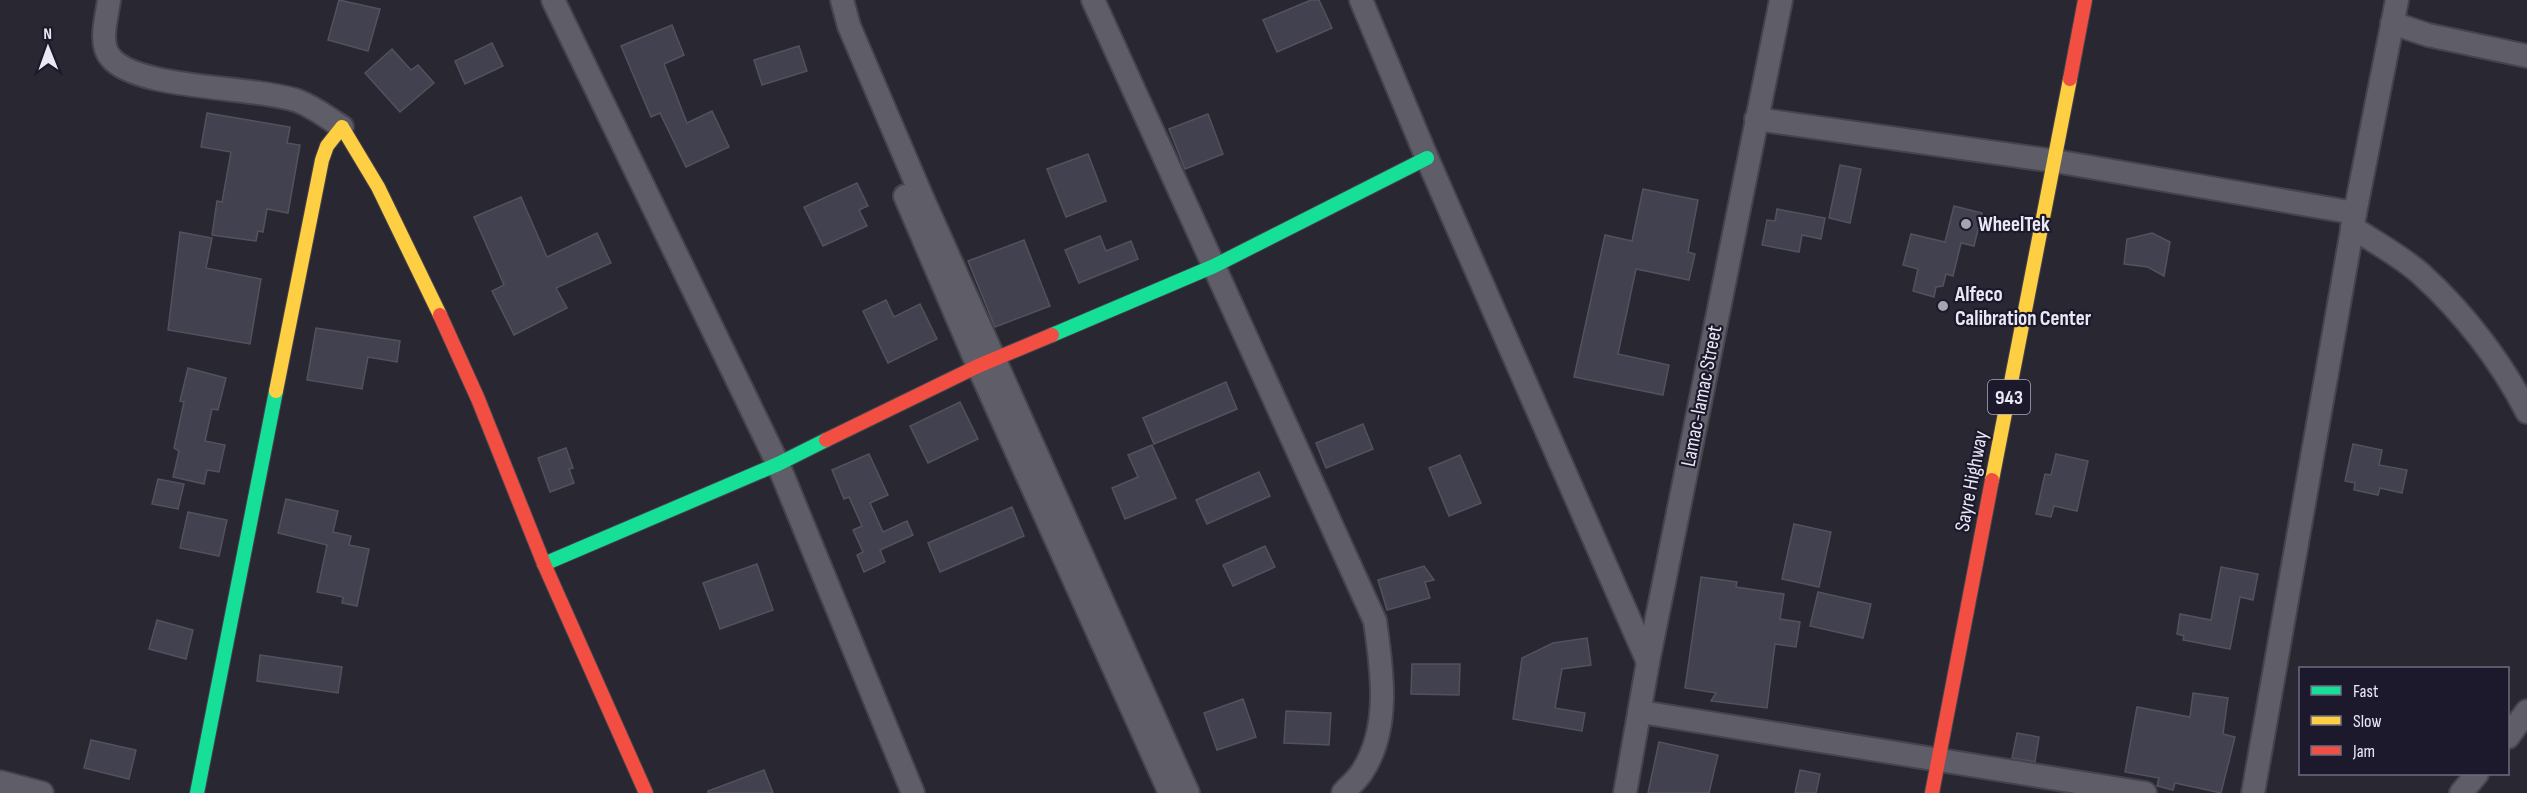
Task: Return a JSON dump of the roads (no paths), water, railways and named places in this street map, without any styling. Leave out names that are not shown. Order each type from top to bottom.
[{"type":"main road","name":"Sayre Highway","points":[[1932,793],[2085,0]]},
{"type":"main road","points":[[197,793],[322,160],[327,146],[342,127],[378,187],[424,278],[478,399],[544,564],[646,793]]},
{"type":"main road","points":[[544,564],[778,464],[987,362],[1214,266],[1427,158]]},
{"type":"street","points":[[109,0],[104,34],[109,56],[123,69],[156,77],[297,101],[342,127]]},
{"type":"street","points":[[553,0],[778,464],[913,793]]},
{"type":"street","points":[[826,0],[835,31],[867,86],[1096,606],[1188,793]]},
{"type":"street","points":[[842,0],[867,86]]},
{"type":"street","points":[[1093,0],[1375,621],[1382,674],[1379,730],[1363,771],[1343,793]]},
{"type":"street","points":[[1361,0],[1427,158],[1648,662]]},
{"type":"street","name":"Lamac-lamac Street","points":[[1625,793],[1648,662],[1781,0]]},
{"type":"street","points":[[2253,793],[2353,220],[2397,0]]},
{"type":"street","points":[[2392,23],[2428,35],[2527,56]]},
{"type":"street","points":[[2386,55],[2428,35]]},
{"type":"street","points":[[1756,119],[2055,161],[2353,220],[2420,273],[2481,340],[2513,384],[2527,412]]},
{"type":"street","points":[[1096,606],[1170,793]]},
{"type":"street","points":[[2509,735],[2527,711]]},
{"type":"street","points":[[1641,712],[2145,793]]},
{"type":"street","points":[[2461,793],[2476,775]]},
{"type":"street","points":[[0,782],[42,793]]},
{"type":"place","name":"WheelTek","points":[[1966,224]]},
{"type":"place","name":"Alfeco Calibration Center","points":[[1943,306]]}]
